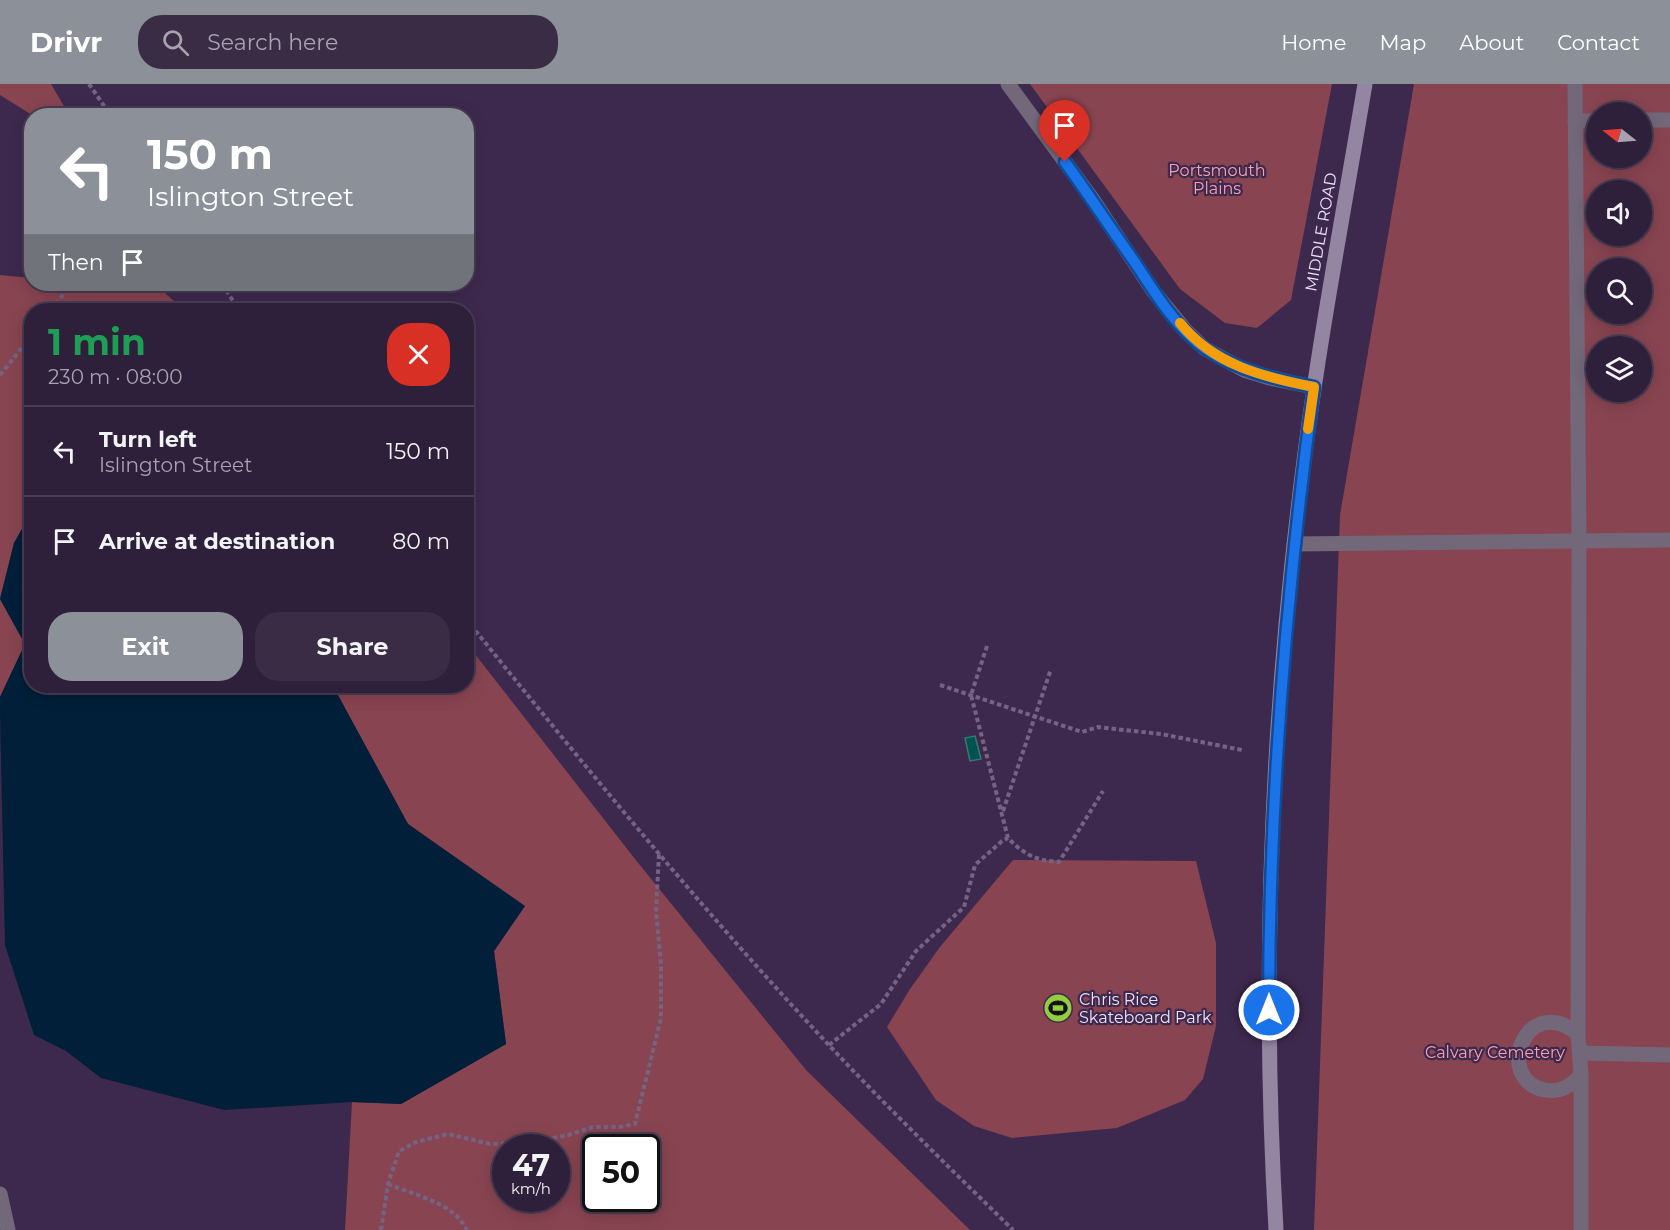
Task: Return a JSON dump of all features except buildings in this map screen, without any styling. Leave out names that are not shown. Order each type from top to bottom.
[{"type":"main road","name":"MIDDLE ROAD","points":[[1276,1230],[1269,1063],[1270,926],[1277,746],[1294,544],[1314,387],[1365,84]]},
{"type":"street","points":[[1008,84],[1093,200],[1154,292],[1186,331],[1204,348],[1244,370],[1275,380],[1314,387]]},
{"type":"street","points":[[1575,84],[1579,540],[1578,1034],[1581,1075],[1581,1230]]},
{"type":"street","points":[[1652,120],[1670,120]]},
{"type":"street","points":[[1575,121],[1586,121]]},
{"type":"street","points":[[1294,544],[1670,540]]},
{"type":"street","points":[[1578,1034],[1569,1026],[1558,1022],[1547,1022],[1536,1026],[1527,1032],[1521,1042],[1518,1064],[1523,1075],[1531,1083],[1541,1089],[1552,1091],[1573,1084],[1581,1075]]},
{"type":"street","points":[[1580,1053],[1670,1055]]},
{"type":"street","points":[[0,1194],[8,1230]]},
{"type":"path","points":[[89,84],[106,108]]},
{"type":"path","points":[[57,303],[66,291]]},
{"type":"path","points":[[0,375],[24,345]]},
{"type":"path","points":[[474,629],[600,784],[829,1045],[1013,1230]]},
{"type":"path","points":[[987,646],[971,695],[1008,838],[1017,848],[1031,857],[1047,862],[1059,862],[1103,791]]},
{"type":"path","points":[[1003,813],[1051,669]]},
{"type":"path","points":[[940,685],[1082,732],[1098,727],[1161,734],[1242,750]]},
{"type":"path","points":[[829,1045],[881,1004],[916,951],[964,907],[975,865],[1008,838]]},
{"type":"path","points":[[381,1230],[388,1184],[399,1151],[416,1142],[448,1134],[490,1144],[528,1143],[593,1127],[635,1124],[661,1018],[661,963],[656,912],[659,853]]},
{"type":"path","points":[[388,1184],[409,1193],[433,1199],[455,1216],[467,1230]]},
{"type":"green space","points":[[0,84],[51,84],[65,108],[24,108],[24,110],[0,95]]},
{"type":"green space","name":"Portsmouth Plains","points":[[1030,84],[1332,84],[1291,300],[1257,328],[1225,323],[1180,289]]},
{"type":"green space","name":"Calvary Cemetery","points":[[1414,84],[1670,84],[1670,1230],[1314,1230],[1340,515]]},
{"type":"green space","points":[[0,275],[24,277],[24,291],[165,293],[176,303],[24,303],[24,525],[14,543],[0,599]]},
{"type":"green space","points":[[0,599],[24,646],[0,697]]},
{"type":"green space","points":[[474,653],[635,859],[806,1070],[970,1230],[345,1230],[352,1102],[401,1104],[506,1044],[494,951],[524,907],[408,824],[337,693],[474,693]]},
{"type":"green space","name":"Chris Rice Skateboard Park","points":[[1013,860],[1196,861],[1216,943],[1216,1026],[1203,1079],[1185,1100],[1117,1128],[1012,1138],[974,1126],[936,1100],[887,1027],[910,989],[940,947]]},
{"type":"water","points":[[24,525],[24,642],[0,599],[14,543]]},
{"type":"water","points":[[24,646],[24,693],[337,693],[408,824],[525,906],[494,951],[506,1044],[401,1104],[352,1102],[224,1110],[101,1078],[66,1051],[34,1035],[5,945],[0,697]]},
{"type":"slow traffic","points":[[1180,323],[1204,348],[1244,370],[1275,380],[1314,387],[1308,429]]},
{"type":"place","name":"Chris Rice Skateboard Park","points":[[1058,1008]]},
{"type":"route","points":[[1065,162],[1154,292],[1186,331],[1204,348],[1244,370],[1275,380],[1314,387],[1287,607],[1282,676],[1274,791],[1269,1010]]}]
